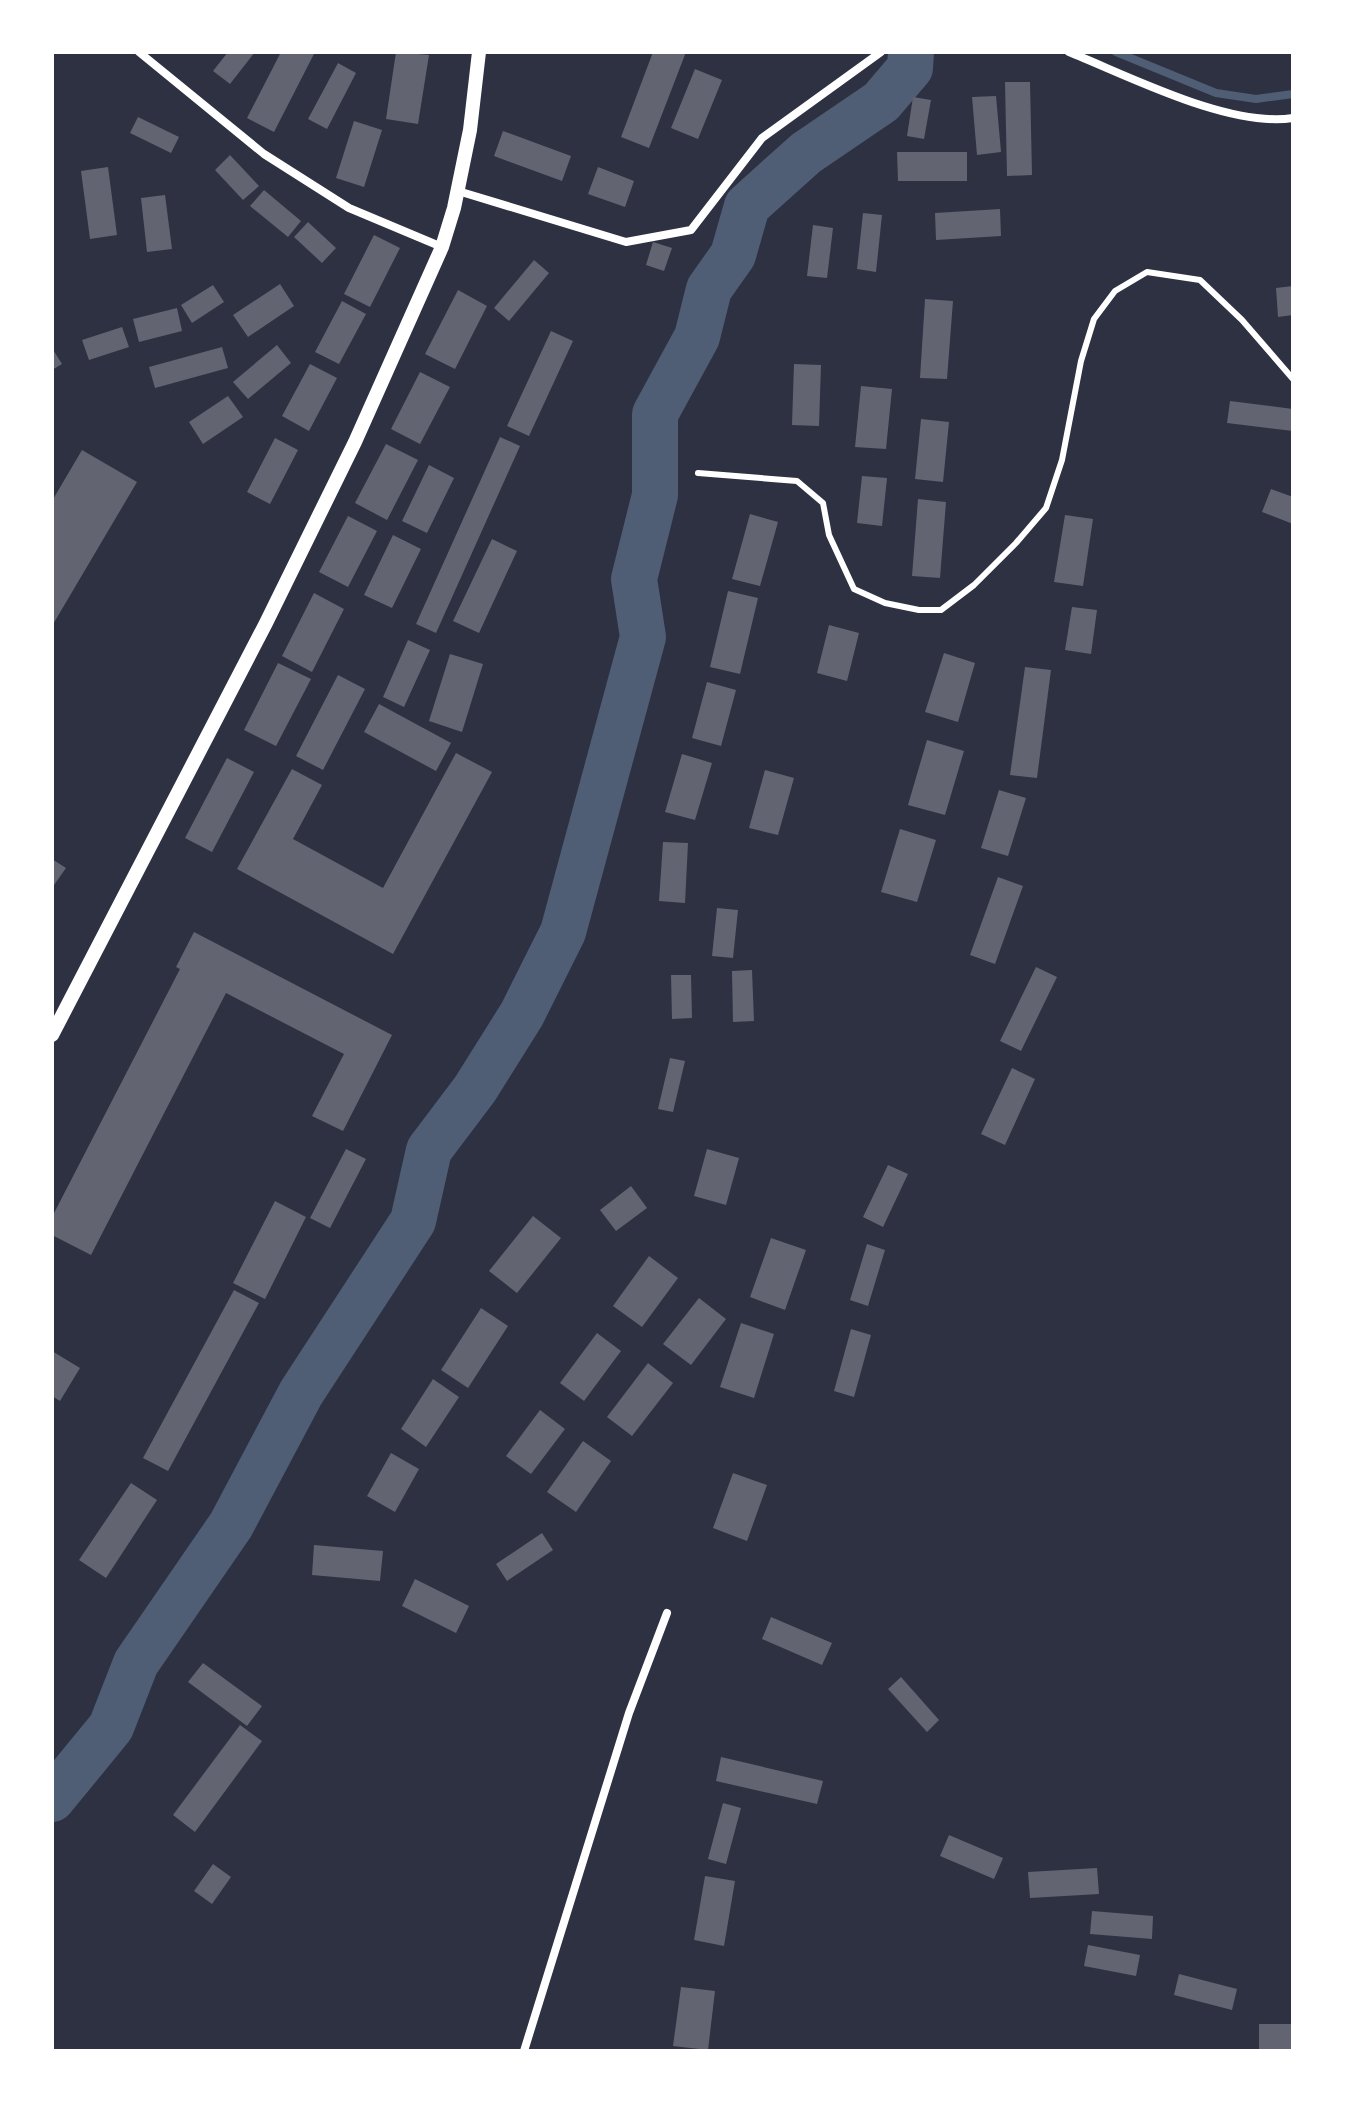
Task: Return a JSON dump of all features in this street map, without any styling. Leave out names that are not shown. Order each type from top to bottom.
[{"type":"street","points":[[139,52],[264,154],[349,208],[444,241]]},
{"type":"street","points":[[52,1035],[266,623],[355,442],[444,241],[470,130],[479,52]]},
{"type":"street","points":[[458,191],[626,242],[691,230],[762,138],[881,52]]},
{"type":"street","points":[[1069,52],[1154,89],[1218,109],[1276,121],[1293,118]]},
{"type":"street","points":[[524,2051],[629,1713],[667,1613]]},
{"type":"lane","points":[[698,473],[797,481],[823,503],[829,535],[854,589],[885,603],[919,610],[941,610],[974,585],[1046,508],[1062,460],[1081,361],[1094,319],[1115,291],[1147,272],[1200,280],[1242,320],[1293,379]]},
{"type":"building","points":[[228,52],[255,52],[230,84],[213,71]]},
{"type":"building","points":[[281,52],[315,52],[274,132],[247,118]]},
{"type":"building","points":[[396,52],[429,55],[418,124],[386,119]]},
{"type":"building","points":[[653,52],[686,52],[649,148],[621,137]]},
{"type":"building","points":[[338,63],[356,73],[327,129],[308,119]]},
{"type":"building","points":[[695,69],[722,80],[698,139],[671,128]]},
{"type":"building","points":[[1005,82],[1030,82],[1032,175],[1007,176]]},
{"type":"building","points":[[996,96],[1001,152],[977,155],[972,97]]},
{"type":"building","points":[[913,97],[931,100],[924,139],[907,136]]},
{"type":"building","points":[[138,117],[179,137],[171,153],[130,133]]},
{"type":"building","points":[[354,121],[382,130],[364,187],[336,178]]},
{"type":"building","points":[[503,131],[571,156],[562,181],[494,156]]},
{"type":"building","points":[[897,152],[967,152],[967,181],[898,181]]},
{"type":"building","points":[[230,155],[259,186],[243,200],[215,170]]},
{"type":"building","points":[[108,167],[117,235],[90,239],[81,171]]},
{"type":"building","points":[[598,167],[634,181],[625,207],[588,194]]},
{"type":"building","points":[[264,190],[301,221],[288,237],[250,206]]},
{"type":"building","points":[[165,195],[172,249],[147,252],[141,198]]},
{"type":"building","points":[[1000,209],[1001,236],[936,240],[935,213]]},
{"type":"building","points":[[863,213],[882,215],[876,272],[857,269]]},
{"type":"building","points":[[308,222],[336,248],[322,263],[294,237]]},
{"type":"building","points":[[813,225],[833,228],[827,278],[807,276]]},
{"type":"building","points":[[374,235],[400,248],[370,307],[344,294]]},
{"type":"building","points":[[653,242],[672,248],[664,271],[646,265]]},
{"type":"building","points":[[534,260],[549,273],[509,321],[494,308]]},
{"type":"building","points":[[280,284],[294,306],[248,337],[233,315]]},
{"type":"building","points":[[213,285],[224,302],[192,323],[181,305]]},
{"type":"building","points":[[1293,286],[1293,315],[1278,317],[1276,288]]},
{"type":"building","points":[[458,290],[487,306],[455,369],[425,354]]},
{"type":"building","points":[[925,299],[953,301],[947,379],[920,378]]},
{"type":"building","points":[[342,301],[366,314],[339,364],[315,352]]},
{"type":"building","points":[[177,308],[182,331],[139,342],[133,319]]},
{"type":"building","points":[[122,327],[129,347],[89,360],[82,340]]},
{"type":"building","points":[[551,331],[573,341],[529,436],[507,426]]},
{"type":"building","points":[[277,345],[291,363],[248,399],[233,382]]},
{"type":"building","points":[[222,347],[228,368],[155,388],[149,367]]},
{"type":"building","points":[[52,348],[62,364],[52,370]]},
{"type":"building","points":[[310,364],[337,378],[309,431],[282,416]]},
{"type":"building","points":[[794,364],[821,365],[819,426],[792,425]]},
{"type":"building","points":[[420,372],[450,387],[420,444],[391,429]]},
{"type":"building","points":[[861,386],[892,389],[886,449],[855,447]]},
{"type":"building","points":[[228,396],[243,417],[203,444],[189,422]]},
{"type":"building","points":[[1230,401],[1293,409],[1293,431],[1227,423]]},
{"type":"building","points":[[921,419],[949,422],[943,482],[915,479]]},
{"type":"building","points":[[500,437],[520,446],[436,633],[416,624]]},
{"type":"building","points":[[275,438],[298,450],[270,504],[247,492]]},
{"type":"building","points":[[386,444],[418,460],[387,520],[355,503]]},
{"type":"building","points":[[82,450],[137,482],[52,626],[52,501]]},
{"type":"building","points":[[429,465],[454,478],[427,533],[402,521]]},
{"type":"building","points":[[862,476],[887,478],[882,526],[857,523]]},
{"type":"building","points":[[1271,489],[1293,497],[1293,524],[1262,512]]},
{"type":"building","points":[[918,499],[946,502],[940,578],[912,576]]},
{"type":"building","points":[[750,514],[778,522],[760,586],[732,579]]},
{"type":"building","points":[[1065,515],[1093,519],[1083,586],[1054,582]]},
{"type":"building","points":[[348,516],[377,531],[348,587],[319,572]]},
{"type":"building","points":[[393,535],[421,549],[392,608],[364,595]]},
{"type":"building","points":[[492,539],[517,551],[479,633],[453,621]]},
{"type":"building","points":[[728,591],[758,598],[740,674],[710,667]]},
{"type":"building","points":[[314,593],[344,609],[312,672],[282,656]]},
{"type":"building","points":[[1072,607],[1097,610],[1091,654],[1065,650]]},
{"type":"building","points":[[829,625],[859,633],[847,681],[817,673]]},
{"type":"building","points":[[408,640],[430,650],[404,707],[383,697]]},
{"type":"building","points":[[944,653],[975,663],[958,722],[925,712]]},
{"type":"building","points":[[450,654],[483,664],[462,732],[429,721]]},
{"type":"building","points":[[278,663],[311,679],[276,746],[244,730]]},
{"type":"building","points":[[1025,667],[1051,670],[1037,778],[1010,775]]},
{"type":"building","points":[[338,675],[365,689],[323,770],[296,756]]},
{"type":"building","points":[[707,682],[736,690],[721,746],[692,738]]},
{"type":"building","points":[[379,704],[451,743],[436,771],[364,732]]},
{"type":"building","points":[[927,740],[964,751],[945,815],[908,805]]},
{"type":"building","points":[[456,753],[492,772],[393,954],[237,869],[292,769],[322,785],[293,839],[383,888]]},
{"type":"building","points":[[682,754],[712,763],[695,820],[665,812]]},
{"type":"building","points":[[227,758],[254,772],[212,852],[185,838]]},
{"type":"building","points":[[765,770],[794,778],[778,835],[749,828]]},
{"type":"building","points":[[999,790],[1026,798],[1008,856],[981,848]]},
{"type":"building","points":[[900,829],[936,840],[917,902],[881,892]]},
{"type":"building","points":[[663,842],[688,843],[685,903],[659,901]]},
{"type":"building","points":[[52,859],[66,868],[52,888]]},
{"type":"building","points":[[998,877],[1023,886],[995,964],[970,955]]},
{"type":"building","points":[[717,908],[738,910],[733,958],[712,956]]},
{"type":"building","points":[[194,932],[392,1035],[343,1131],[312,1116],[344,1054],[226,993],[91,1255],[52,1235],[52,1217],[180,969],[176,967]]},
{"type":"building","points":[[1036,967],[1057,977],[1021,1051],[1000,1041]]},
{"type":"building","points":[[752,970],[754,1021],[733,1022],[732,971]]},
{"type":"building","points":[[671,975],[691,975],[692,1018],[672,1019]]},
{"type":"building","points":[[670,1058],[685,1061],[673,1112],[658,1109]]},
{"type":"building","points":[[1012,1068],[1035,1079],[1005,1145],[981,1134]]},
{"type":"building","points":[[346,1149],[366,1159],[330,1228],[310,1218]]},
{"type":"building","points":[[707,1149],[739,1158],[726,1205],[694,1196]]},
{"type":"building","points":[[888,1165],[908,1174],[883,1227],[863,1217]]},
{"type":"building","points":[[631,1186],[647,1208],[616,1231],[600,1210]]},
{"type":"building","points":[[275,1201],[306,1217],[265,1299],[233,1283]]},
{"type":"building","points":[[533,1216],[561,1238],[517,1293],[489,1271]]},
{"type":"building","points":[[771,1238],[806,1250],[785,1310],[750,1297]]},
{"type":"building","points":[[867,1244],[885,1250],[868,1306],[850,1300]]},
{"type":"building","points":[[649,1256],[678,1278],[642,1327],[613,1306]]},
{"type":"building","points":[[234,1290],[259,1303],[168,1471],[143,1458]]},
{"type":"building","points":[[699,1298],[726,1319],[691,1365],[663,1344]]},
{"type":"building","points":[[481,1308],[508,1326],[468,1388],[441,1370]]},
{"type":"building","points":[[741,1323],[774,1334],[754,1398],[720,1387]]},
{"type":"building","points":[[851,1329],[871,1335],[854,1397],[834,1391]]},
{"type":"building","points":[[597,1333],[621,1351],[584,1401],[560,1383]]},
{"type":"building","points":[[52,1351],[80,1368],[60,1401],[52,1396]]},
{"type":"building","points":[[648,1363],[673,1383],[632,1436],[607,1417]]},
{"type":"building","points":[[433,1379],[459,1397],[426,1447],[401,1429]]},
{"type":"building","points":[[540,1410],[565,1429],[531,1474],[506,1456]]},
{"type":"building","points":[[583,1441],[611,1461],[576,1512],[547,1492]]},
{"type":"building","points":[[391,1453],[419,1469],[395,1512],[367,1496]]},
{"type":"building","points":[[733,1473],[767,1485],[747,1541],[713,1528]]},
{"type":"building","points":[[131,1483],[157,1500],[106,1578],[79,1560]]},
{"type":"building","points":[[542,1533],[553,1550],[507,1581],[496,1564]]},
{"type":"building","points":[[314,1545],[383,1551],[380,1581],[312,1575]]},
{"type":"building","points":[[415,1579],[469,1606],[456,1633],[402,1606]]},
{"type":"building","points":[[771,1617],[832,1643],[822,1665],[762,1639]]},
{"type":"building","points":[[203,1663],[262,1706],[247,1726],[188,1682]]},
{"type":"building","points":[[901,1677],[939,1720],[927,1732],[888,1689]]},
{"type":"building","points":[[240,1725],[262,1741],[195,1832],[173,1815]]},
{"type":"building","points":[[721,1757],[823,1781],[817,1804],[716,1781]]},
{"type":"building","points":[[723,1803],[741,1808],[726,1864],[708,1859]]},
{"type":"building","points":[[949,1835],[1003,1858],[994,1879],[940,1856]]},
{"type":"building","points":[[213,1864],[231,1877],[212,1904],[194,1891]]},
{"type":"building","points":[[1097,1868],[1099,1894],[1030,1898],[1028,1872]]},
{"type":"building","points":[[705,1876],[735,1881],[724,1946],[694,1940]]},
{"type":"building","points":[[1092,1911],[1153,1916],[1152,1939],[1090,1934]]},
{"type":"building","points":[[1088,1945],[1140,1955],[1136,1976],[1084,1966]]},
{"type":"building","points":[[1179,1974],[1237,1989],[1232,2010],[1174,1995]]},
{"type":"building","points":[[681,1987],[715,1991],[708,2050],[673,2046]]},
{"type":"building","points":[[1259,2024],[1293,2024],[1293,2049],[1259,2050]]},
{"type":"waterway","points":[[52,1799],[111,1727],[136,1663],[231,1525],[301,1393],[413,1221],[429,1150],[475,1089],[522,1014],[563,932],[643,637],[634,579],[655,495],[655,414],[697,337],[709,289],[733,255],[747,206],[806,153],[881,102],[910,68],[911,52]]},
{"type":"waterway","points":[[1116,52],[1216,93],[1256,99],[1293,94]]}]
